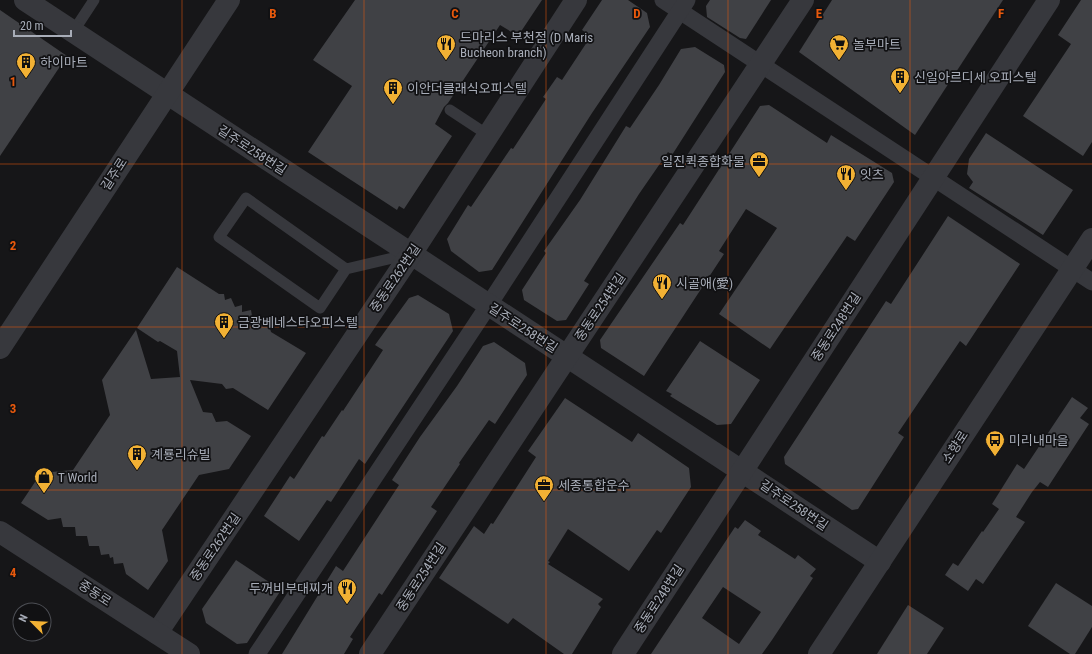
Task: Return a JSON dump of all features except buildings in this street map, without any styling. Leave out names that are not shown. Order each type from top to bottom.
[{"type":"street","name":"길주로258번길","points":[[25,0],[488,306],[567,356],[880,562]]},
{"type":"street","name":"길주로","points":[[0,348],[229,0]]},
{"type":"street","name":"중동로262번길","points":[[158,633],[411,254],[576,0]]},
{"type":"street","points":[[664,0],[684,6],[761,64],[1092,282]]},
{"type":"street","name":"중동로254번길","points":[[370,654],[803,0]]},
{"type":"street","name":"중동로248번길","points":[[623,654],[1049,0]]},
{"type":"street","points":[[258,654],[684,6]]},
{"type":"street","name":"소향로","points":[[819,654],[1092,239]]},
{"type":"street","name":"중동로","points":[[0,532],[189,654]]},
{"type":"lane","points":[[73,32],[94,0]]},
{"type":"lane","points":[[450,110],[488,135]]},
{"type":"lane","points":[[346,269],[246,198],[219,237],[320,308],[346,269],[411,254]]},
{"type":"place","name":"드마리스 부천점 (D Maris Bucheon branch)","points":[[446,61]]},
{"type":"place","name":"놀부마트","points":[[839,61]]},
{"type":"place","name":"하이마트","points":[[26,79]]},
{"type":"place","name":"신일아르디세 오피스텔","points":[[900,94]]},
{"type":"place","name":"이안더클래식오피스텔","points":[[393,105]]},
{"type":"place","name":"일진퀵종합화물","points":[[759,178]]},
{"type":"place","name":"잇츠","points":[[846,191]]},
{"type":"place","name":"시골애(愛)","points":[[662,300]]},
{"type":"place","name":"금광베네스타오피스텔","points":[[224,339]]},
{"type":"place","name":"미리내마을","points":[[995,457]]},
{"type":"place","name":"계룡리슈빌","points":[[137,471]]},
{"type":"place","name":"T World","points":[[44,494]]},
{"type":"place","name":"세종통합운수","points":[[544,502]]},
{"type":"place","name":"두꺼비부대찌개","points":[[347,605]]}]
